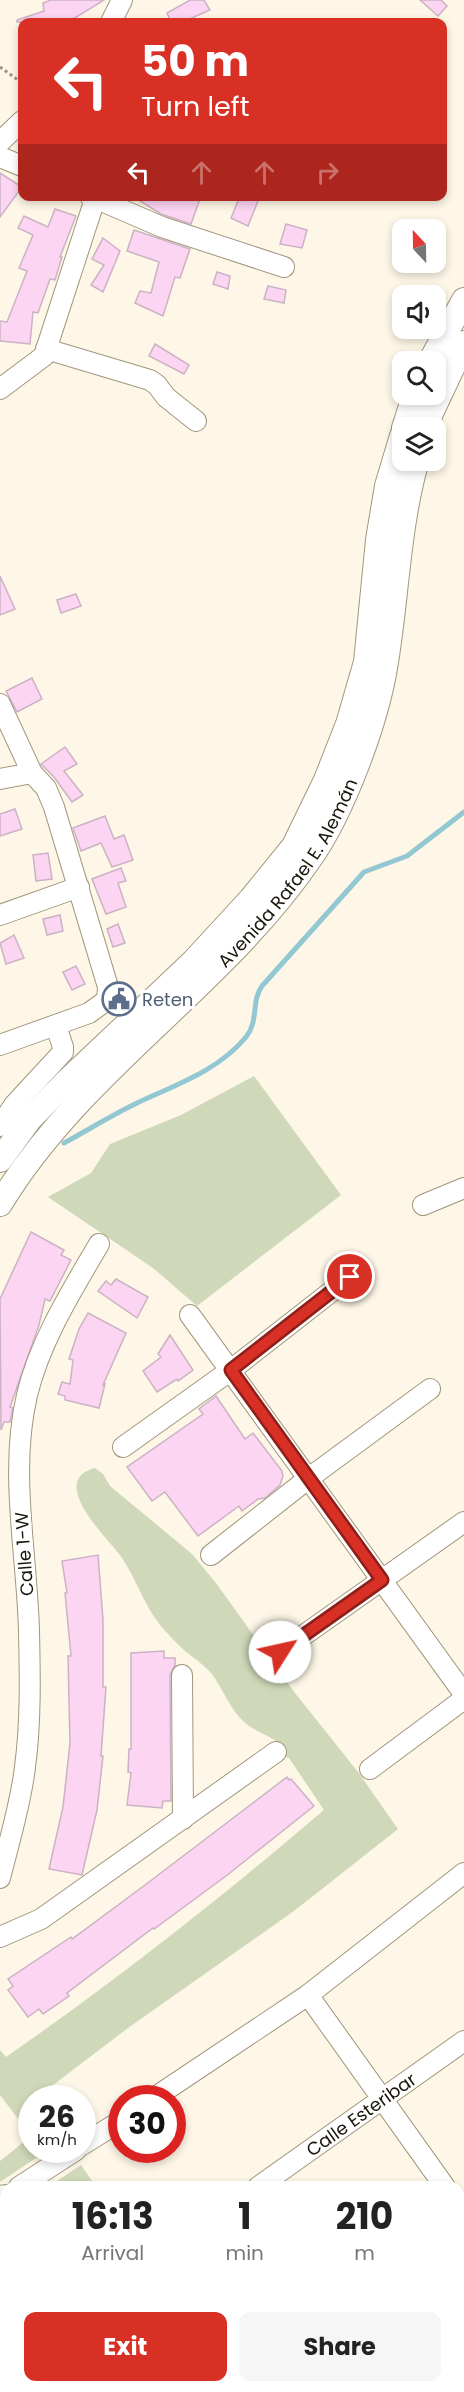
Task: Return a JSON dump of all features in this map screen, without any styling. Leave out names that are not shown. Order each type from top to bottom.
[{"type":"main road","points":[[436,351],[464,300]]},
{"type":"main road","points":[[430,417],[464,343]]},
{"type":"main road","name":"Avenida Rafael E. Alemán","points":[[0,1160],[29,1120],[193,962],[252,899],[294,846],[326,780],[348,724],[366,662],[378,540],[392,469]]},
{"type":"main road","name":"Avenida Rafael E. Alemán","points":[[0,1204],[16,1176],[77,1103],[266,915],[310,860],[344,798],[369,730],[386,664],[409,489],[414,471]]},
{"type":"street","points":[[113,18],[122,0]]},
{"type":"street","points":[[0,142],[18,125]]},
{"type":"street","points":[[0,157],[18,164]]},
{"type":"street","points":[[0,389],[44,356],[91,201]]},
{"type":"street","points":[[99,201],[162,227],[284,267]]},
{"type":"street","points":[[46,349],[150,380],[196,421]]},
{"type":"street","points":[[0,704],[32,773],[46,788],[54,807],[106,972],[108,987],[107,1000],[89,1013],[0,1045]]},
{"type":"street","points":[[0,779],[32,773]]},
{"type":"street","points":[[0,915],[79,887]]},
{"type":"street","points":[[0,1126],[14,1105],[63,1052],[56,1026]]},
{"type":"street","points":[[423,1205],[464,1188]]},
{"type":"street","name":"Calle 1-W","points":[[0,1878],[25,1768],[29,1715],[29,1631],[19,1484],[27,1395],[41,1354],[62,1306],[99,1244]]},
{"type":"street","points":[[123,1447],[231,1370],[350,1277]]},
{"type":"street","points":[[190,1315],[464,1694]]},
{"type":"street","points":[[211,1555],[309,1478],[430,1389]]},
{"type":"street","points":[[280,1652],[464,1522]]},
{"type":"street","points":[[182,1675],[183,1819]]},
{"type":"street","points":[[370,1769],[464,1699]]},
{"type":"street","points":[[0,1937],[40,1918],[276,1752]]},
{"type":"street","points":[[173,2085],[308,1995],[464,1873]]},
{"type":"street","points":[[308,1995],[441,2181]]},
{"type":"street","name":"Calle Esteribar","points":[[267,2181],[464,2041]]},
{"type":"street","points":[[28,2181],[56,2163]]},
{"type":"path","points":[[0,67],[18,80]]},
{"type":"green space","points":[[254,1076],[341,1195],[197,1306],[153,1268],[48,1197],[91,1173],[110,1144],[181,1115]]},
{"type":"green space","points":[[95,1468],[103,1474],[110,1486],[192,1554],[216,1583],[295,1693],[358,1772],[398,1829],[294,1911],[128,2028],[53,2085],[18,2085],[18,2119],[0,2095],[0,2050],[6,2057],[129,1968],[324,1810],[289,1758],[276,1752],[279,1743],[244,1722],[234,1711],[211,1673],[179,1646],[161,1626],[122,1558],[95,1525],[79,1498],[77,1485],[81,1475]]},
{"type":"green space","points":[[18,2146],[18,2163],[28,2163],[0,2181],[0,2161]]},
{"type":"green space","points":[[81,2165],[92,2181],[57,2181]]},
{"type":"building","points":[[51,0],[104,0],[75,18],[23,18],[44,11],[43,3]]},
{"type":"building","points":[[190,0],[204,0],[210,10],[192,18],[169,18],[167,13]]},
{"type":"building","points":[[420,0],[441,0],[447,6],[438,16]]},
{"type":"building","points":[[0,173],[18,184],[18,192],[0,217]]},
{"type":"building","points":[[140,201],[199,201],[191,224],[161,214]]},
{"type":"building","points":[[238,201],[258,201],[248,226],[231,218]]},
{"type":"building","points":[[55,209],[76,216],[60,257],[62,257],[55,280],[50,279],[38,313],[33,312],[30,344],[0,341],[0,321],[7,322],[27,271],[19,268],[33,235],[18,228],[24,216],[48,227]]},
{"type":"building","points":[[286,224],[307,230],[302,248],[280,244]]},
{"type":"building","points":[[134,230],[190,249],[180,278],[175,277],[163,316],[135,303],[140,291],[151,293],[159,262],[127,251]]},
{"type":"building","points":[[103,238],[120,251],[103,292],[91,285],[104,265],[92,259]]},
{"type":"building","points":[[217,272],[230,276],[228,289],[213,284]]},
{"type":"building","points":[[268,286],[286,290],[284,303],[264,299]]},
{"type":"building","points":[[155,344],[189,365],[184,374],[149,356]]},
{"type":"building","points":[[0,576],[15,609],[0,615]]},
{"type":"building","points":[[76,594],[81,606],[61,613],[57,600]]},
{"type":"building","points":[[32,678],[42,699],[17,712],[6,691]]},
{"type":"building","points":[[65,747],[77,764],[64,771],[83,795],[72,802],[54,777],[41,764]]},
{"type":"building","points":[[15,809],[22,829],[0,836],[0,814]]},
{"type":"building","points":[[105,816],[114,839],[124,835],[133,860],[112,867],[101,843],[81,851],[73,828]]},
{"type":"building","points":[[48,853],[52,879],[36,881],[33,855]]},
{"type":"building","points":[[121,868],[126,881],[118,883],[126,907],[106,914],[92,879]]},
{"type":"building","points":[[60,915],[63,931],[47,935],[43,919]]},
{"type":"building","points":[[118,924],[125,943],[113,947],[107,929]]},
{"type":"building","points":[[14,935],[24,958],[6,964],[0,943]]},
{"type":"building","points":[[76,966],[85,984],[72,990],[63,972]]},
{"type":"building","points":[[31,1232],[64,1250],[61,1255],[71,1260],[50,1301],[45,1299],[39,1325],[10,1407],[13,1408],[10,1422],[4,1422],[1,1430],[0,1299]]},
{"type":"building","points":[[116,1279],[148,1297],[137,1318],[98,1291],[106,1281],[111,1285]]},
{"type":"building","points":[[88,1313],[126,1333],[103,1385],[105,1384],[99,1408],[65,1400],[65,1396],[58,1394],[62,1382],[70,1384],[73,1360],[69,1359],[79,1329]]},
{"type":"building","points":[[170,1335],[193,1370],[157,1392],[143,1371],[161,1357],[158,1354]]},
{"type":"building","points":[[216,1396],[245,1439],[253,1433],[282,1471],[283,1476],[280,1485],[265,1498],[258,1499],[242,1511],[239,1506],[198,1536],[165,1492],[152,1501],[127,1467],[203,1414],[199,1409]]},
{"type":"building","points":[[98,1555],[103,1620],[103,1687],[106,1687],[101,1756],[103,1756],[97,1810],[82,1875],[49,1869],[63,1807],[70,1743],[68,1656],[71,1656],[65,1593],[67,1593],[62,1561]]},
{"type":"building","points":[[164,1651],[164,1658],[175,1658],[175,1665],[170,1675],[171,1801],[163,1801],[162,1808],[127,1805],[131,1773],[128,1772],[129,1749],[131,1749],[131,1653]]},
{"type":"building","points":[[287,1777],[314,1806],[226,1876],[67,1993],[69,1996],[43,2014],[39,2009],[28,2017],[8,1990],[13,1986],[8,1979],[71,1937],[72,1939]]},
{"type":"waterway","points":[[64,1143],[128,1108],[195,1076],[235,1049],[250,1031],[262,986],[364,872],[407,856],[464,812]]},
{"type":"place","name":"Reten","points":[[119,999]]},
{"type":"route","points":[[280,1652],[382,1580],[231,1370],[350,1277]]}]
